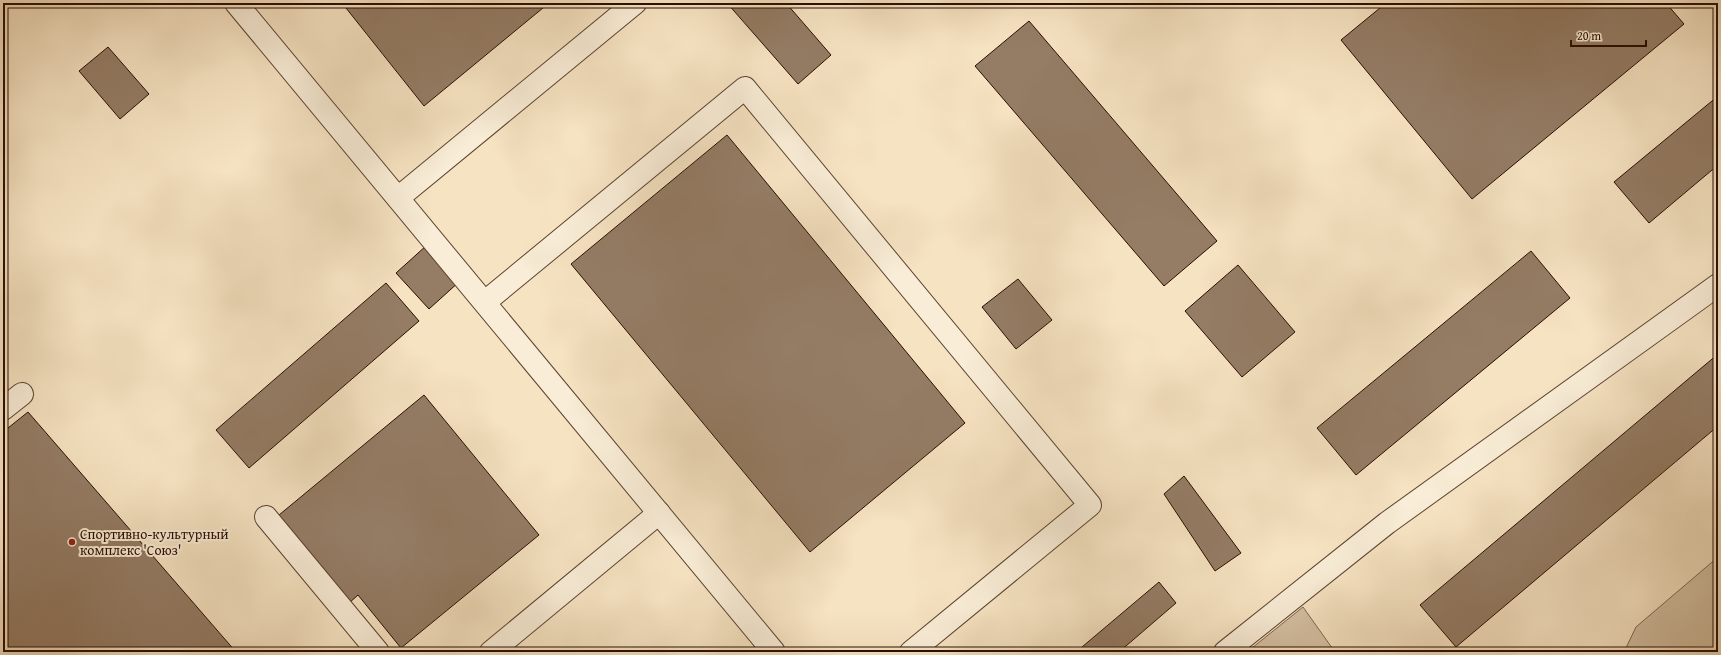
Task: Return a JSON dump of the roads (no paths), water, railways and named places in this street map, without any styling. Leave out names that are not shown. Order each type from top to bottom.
[{"type":"lane","points":[[236,3],[774,652]]},
{"type":"lane","points":[[398,198],[635,3]]},
{"type":"lane","points":[[485,302],[745,88],[1090,504],[911,652]]},
{"type":"lane","points":[[1225,652],[1387,523],[1718,285]]},
{"type":"lane","points":[[3,408],[22,394]]},
{"type":"lane","points":[[491,652],[659,513]]},
{"type":"lane","points":[[266,517],[378,652]]},
{"type":"place","name":"Спортивно-культурный комплекс 'Союз'","points":[[72,542]]}]
